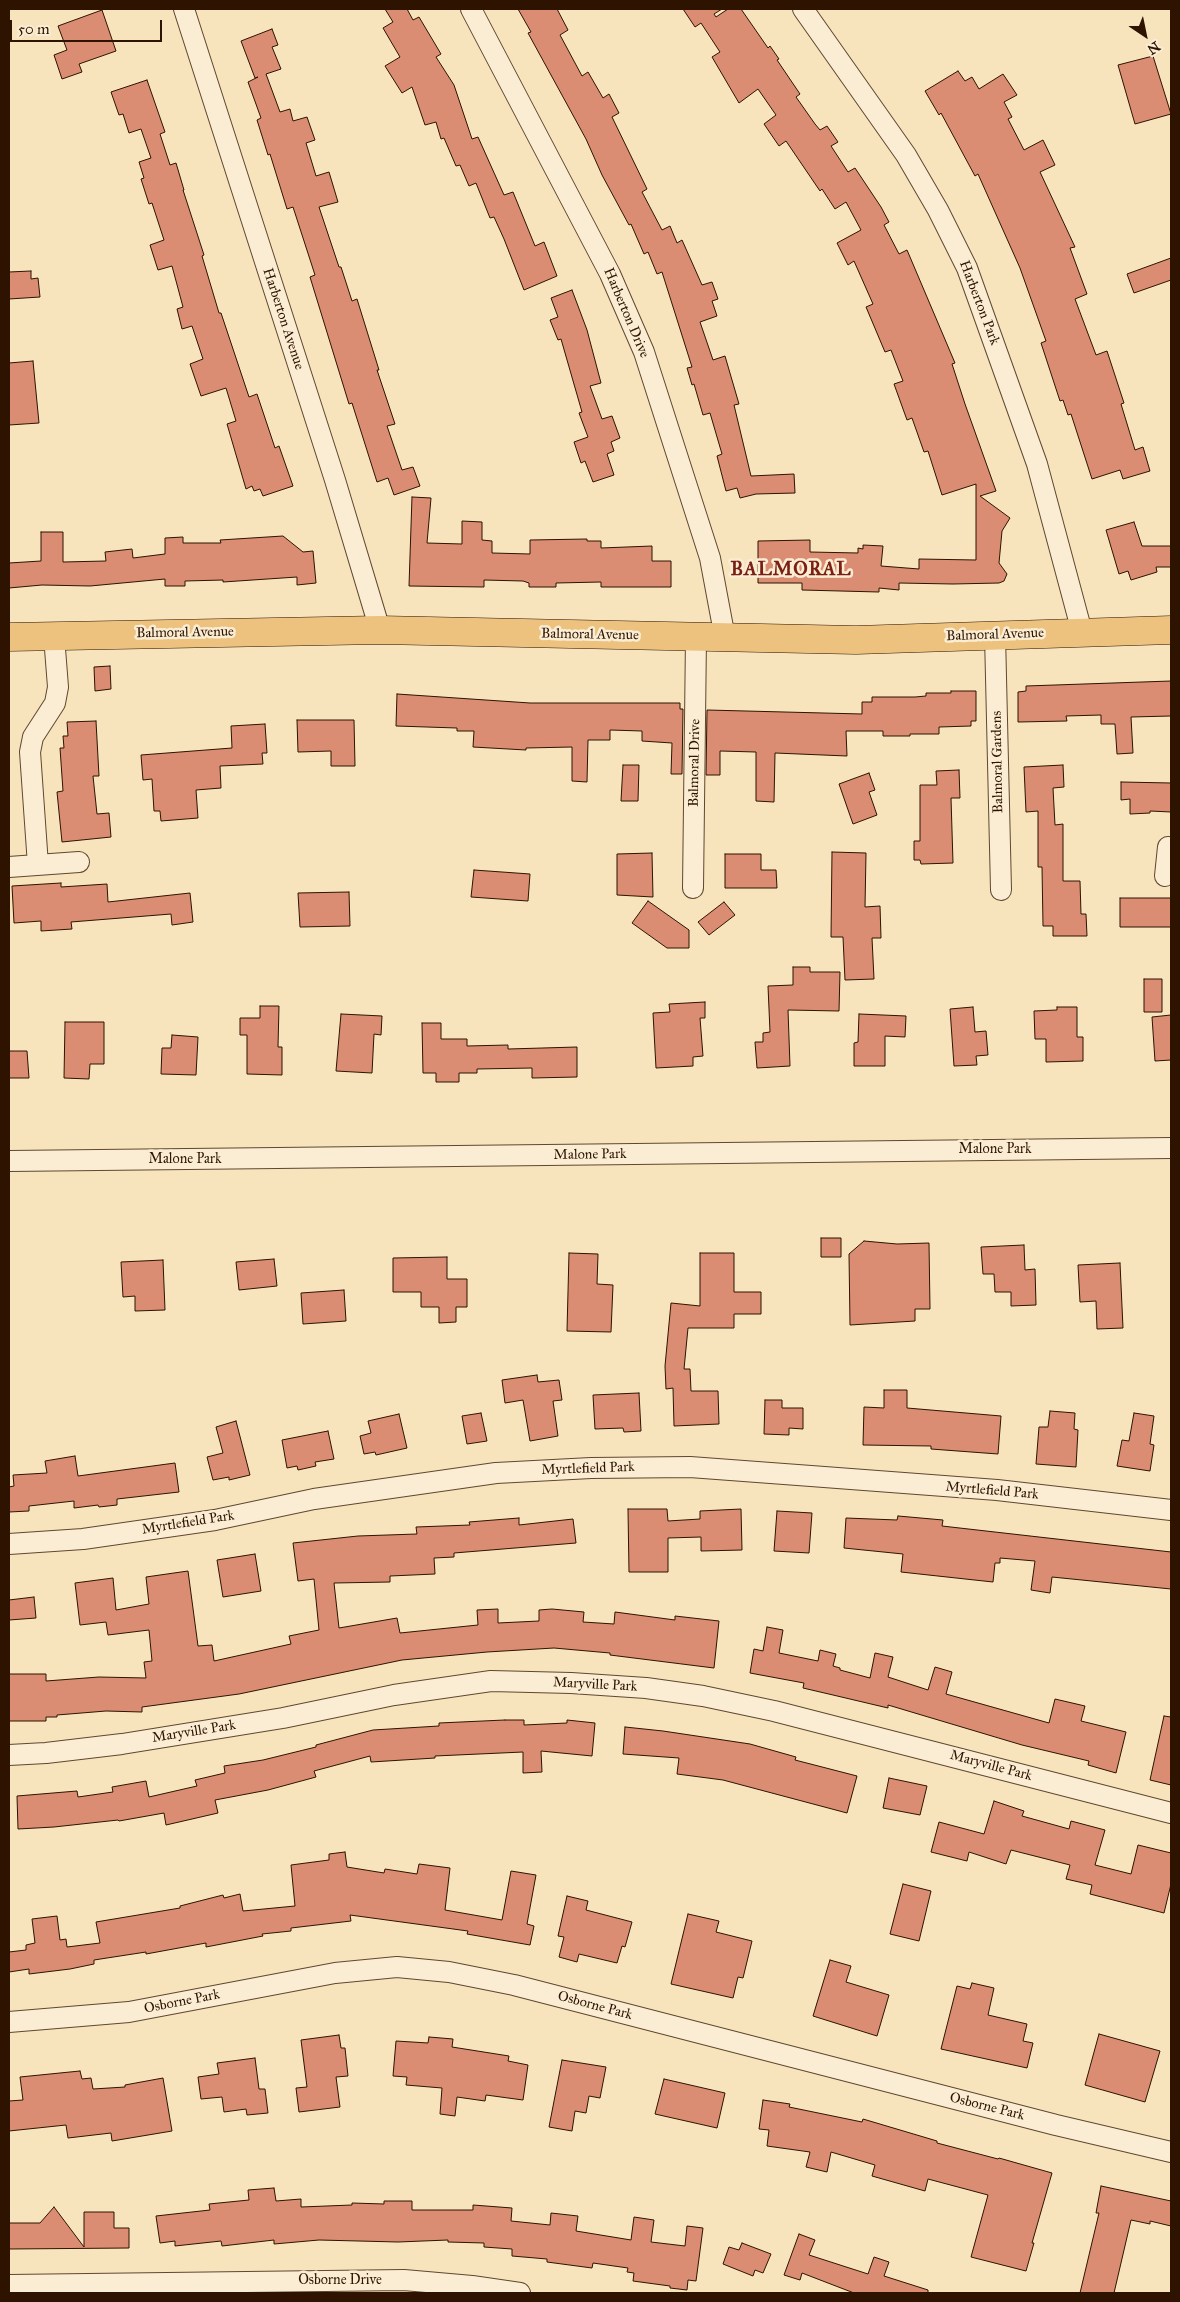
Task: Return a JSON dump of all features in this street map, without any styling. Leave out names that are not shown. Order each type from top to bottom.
[{"type":"highway","name":"Balmoral Avenue","points":[[9,637],[380,630],[856,640],[1171,630]]},
{"type":"street","name":"Harberton Avenue","points":[[184,9],[335,480],[380,630]]},
{"type":"street","name":"Harberton Drive","points":[[471,9],[610,274],[644,352],[710,558],[725,638]]},
{"type":"street","name":"Harberton Park","points":[[803,9],[906,155],[938,210],[967,268],[1037,464],[1082,632]]},
{"type":"street","name":"Balmoral Gardens","points":[[995,635],[1001,890]]},
{"type":"street","points":[[38,865],[30,752],[33,737],[55,703],[58,687],[54,636]]},
{"type":"street","name":"Balmoral Drive","points":[[693,888],[696,637]]},
{"type":"street","points":[[1165,876],[1168,847],[1171,848]]},
{"type":"street","points":[[9,866],[79,862]]},
{"type":"street","name":"Malone Park","points":[[9,1161],[1171,1148]]},
{"type":"street","name":"Myrtlefield Park","points":[[9,1544],[83,1539],[216,1520],[314,1499],[496,1473],[591,1468],[690,1467],[792,1474],[997,1490],[1171,1510]]},
{"type":"street","name":"Maryville Park","points":[[9,1755],[46,1753],[122,1744],[283,1718],[394,1695],[481,1682],[571,1683],[646,1688],[703,1696],[774,1711],[1171,1813]]},
{"type":"street","name":"Osborne Park","points":[[9,2022],[129,2012],[336,1973],[397,1967],[449,1972],[514,1984],[1047,2123],[1171,2152]]},
{"type":"street","name":"Osborne Drive","points":[[9,2285],[404,2280],[472,2286],[520,2293]]},
{"type":"building","points":[[385,9],[407,9],[413,20],[419,17],[441,54],[436,57],[454,85],[472,139],[478,137],[504,195],[513,192],[535,246],[544,242],[557,276],[524,290],[504,239],[494,217],[490,218],[476,183],[469,186],[460,165],[456,166],[444,138],[441,139],[436,122],[425,125],[412,87],[402,93],[385,66],[400,57],[383,28],[393,22]]},
{"type":"building","points":[[518,9],[557,9],[568,30],[560,35],[582,76],[588,72],[603,98],[609,94],[619,113],[612,117],[647,189],[642,192],[662,230],[670,226],[677,243],[682,240],[702,285],[712,282],[718,299],[712,301],[717,316],[700,322],[713,360],[725,356],[739,404],[734,405],[751,476],[794,474],[795,493],[756,494],[740,498],[737,488],[726,491],[717,456],[722,454],[710,413],[703,415],[694,384],[692,385],[687,368],[692,367],[662,272],[657,274],[648,252],[644,254],[631,224],[629,225],[602,175],[586,139],[528,33],[531,32]]},
{"type":"building","points":[[683,9],[722,9],[714,14],[716,17],[728,9],[741,9],[768,48],[770,46],[779,59],[777,60],[800,94],[796,97],[815,124],[820,130],[827,126],[838,142],[831,146],[848,172],[855,168],[881,207],[889,222],[884,225],[899,254],[907,250],[955,363],[952,364],[996,491],[980,496],[1010,518],[1002,531],[999,563],[1007,574],[1004,581],[999,583],[953,584],[899,583],[899,590],[879,588],[879,592],[802,590],[802,583],[758,583],[758,541],[810,540],[810,552],[858,553],[858,548],[863,549],[863,545],[883,546],[881,566],[919,569],[919,559],[976,560],[976,484],[942,495],[928,451],[924,452],[912,418],[907,420],[894,384],[903,381],[891,350],[885,352],[866,307],[873,304],[854,261],[848,265],[837,243],[861,230],[846,202],[835,209],[822,189],[820,191],[786,141],[779,146],[764,124],[776,115],[758,89],[739,103],[712,57],[720,52],[701,23],[695,27]]},
{"type":"building","points":[[102,10],[116,51],[79,64],[82,72],[62,79],[54,55],[67,50],[58,26]]},
{"type":"building","points":[[272,29],[278,45],[272,47],[281,69],[266,74],[280,112],[290,109],[293,121],[307,117],[315,140],[306,143],[316,176],[329,172],[338,202],[319,207],[352,301],[357,299],[379,370],[377,370],[395,424],[387,426],[402,470],[413,467],[420,486],[394,495],[388,478],[377,482],[352,403],[349,404],[310,277],[315,275],[293,207],[287,209],[257,120],[261,118],[248,82],[258,77],[255,78],[241,41]]},
{"type":"building","points":[[1153,56],[1171,114],[1135,124],[1118,65]]},
{"type":"building","points":[[958,71],[965,81],[972,77],[979,89],[1003,74],[1017,95],[1004,102],[1012,117],[1008,119],[1024,150],[1043,140],[1055,165],[1040,172],[1075,247],[1070,248],[1087,294],[1075,299],[1096,355],[1107,351],[1124,403],[1121,404],[1135,450],[1143,447],[1150,471],[1123,479],[1120,470],[1092,479],[1071,414],[1068,415],[1063,400],[1060,401],[1041,343],[1046,341],[1020,268],[978,174],[975,176],[941,113],[939,115],[925,91]]},
{"type":"building","points":[[147,80],[165,132],[160,134],[170,165],[176,163],[204,255],[202,256],[219,313],[221,313],[249,397],[257,394],[275,448],[279,446],[293,486],[263,496],[260,489],[254,491],[252,486],[246,489],[227,424],[236,421],[226,388],[201,396],[190,364],[203,359],[192,326],[182,329],[177,309],[183,307],[172,266],[158,270],[150,245],[164,240],[152,203],[149,204],[141,179],[144,178],[139,162],[151,158],[141,129],[129,133],[123,114],[119,115],[111,92]]},
{"type":"building","points":[[1171,258],[1171,280],[1134,293],[1127,274]]},
{"type":"building","points":[[31,271],[31,279],[38,278],[40,297],[9,299],[9,272]]},
{"type":"building","points":[[572,290],[587,330],[601,383],[590,386],[602,419],[612,416],[620,438],[611,442],[614,451],[607,454],[614,475],[593,482],[585,461],[581,463],[574,442],[588,437],[579,413],[582,412],[561,339],[558,340],[550,320],[558,317],[551,298]]},
{"type":"building","points":[[33,361],[39,423],[9,425],[9,363]]},
{"type":"building","points":[[412,497],[431,498],[427,543],[462,544],[462,521],[482,522],[482,540],[492,541],[492,553],[530,554],[530,540],[587,539],[587,541],[601,541],[601,548],[652,546],[652,561],[671,561],[671,587],[601,587],[601,582],[556,583],[556,587],[529,587],[529,583],[523,581],[484,580],[484,587],[409,586]]},
{"type":"building","points":[[1134,522],[1142,546],[1171,546],[1171,567],[1156,567],[1157,572],[1131,580],[1128,571],[1119,574],[1106,530]]},
{"type":"building","points":[[41,532],[63,532],[63,562],[106,561],[105,552],[132,549],[133,558],[165,554],[165,538],[183,537],[183,543],[221,543],[220,540],[283,536],[303,552],[313,551],[316,583],[297,585],[297,577],[223,582],[223,580],[185,581],[185,586],[165,586],[165,579],[90,586],[42,585],[9,588],[9,563],[41,561]]},
{"type":"building","points":[[110,666],[111,689],[95,691],[94,667]]},
{"type":"building","points":[[1171,681],[1171,716],[1131,717],[1133,753],[1117,754],[1115,724],[1101,724],[1101,715],[1066,716],[1067,721],[1018,722],[1018,692],[1026,691],[1026,686]]},
{"type":"building","points":[[951,691],[976,691],[976,721],[971,721],[971,726],[939,727],[939,734],[910,734],[910,736],[883,736],[883,731],[846,731],[847,756],[775,753],[774,802],[756,801],[756,752],[720,751],[720,775],[706,775],[707,710],[862,714],[862,702],[872,702],[872,697],[915,697],[926,696],[926,693],[951,693]]},
{"type":"building","points":[[397,694],[530,703],[680,703],[680,709],[683,709],[682,774],[671,774],[672,743],[642,741],[642,731],[610,730],[610,740],[588,740],[587,782],[572,781],[572,747],[526,748],[526,750],[473,747],[474,731],[457,731],[457,728],[396,726]]},
{"type":"building","points":[[297,720],[354,720],[355,766],[331,766],[331,751],[298,752]]},
{"type":"building","points":[[96,721],[99,776],[93,776],[97,814],[109,813],[111,837],[62,842],[57,792],[63,791],[60,748],[64,748],[63,736],[68,736],[67,722]]},
{"type":"building","points":[[265,724],[267,753],[262,753],[263,764],[220,766],[221,788],[196,790],[198,818],[161,821],[160,811],[154,811],[152,779],[143,780],[141,755],[232,748],[231,726]]},
{"type":"building","points":[[623,765],[639,765],[638,801],[621,801]]},
{"type":"building","points":[[1063,765],[1064,787],[1053,788],[1055,825],[1063,824],[1063,881],[1080,881],[1081,914],[1086,914],[1087,936],[1053,936],[1053,926],[1043,926],[1042,867],[1038,867],[1038,811],[1026,812],[1024,767]]},
{"type":"building","points":[[959,770],[960,798],[951,798],[953,863],[921,864],[920,860],[914,860],[914,841],[920,841],[920,785],[937,785],[936,771]]},
{"type":"building","points":[[869,773],[875,790],[869,792],[877,815],[853,824],[839,784]]},
{"type":"building","points":[[1121,782],[1171,783],[1171,812],[1150,811],[1150,813],[1130,814],[1130,799],[1121,800]]},
{"type":"building","points":[[832,852],[866,853],[865,907],[880,906],[881,938],[872,938],[874,979],[845,980],[843,937],[831,937]]},
{"type":"building","points":[[652,853],[653,897],[617,895],[617,854]]},
{"type":"building","points":[[725,854],[761,854],[761,870],[776,870],[777,888],[725,888]]},
{"type":"building","points":[[474,870],[530,874],[528,901],[471,897]]},
{"type":"building","points":[[61,883],[61,887],[107,884],[108,902],[190,893],[193,922],[172,925],[171,914],[71,922],[72,929],[41,931],[41,921],[14,923],[12,886]]},
{"type":"building","points":[[349,892],[350,926],[300,927],[298,893]]},
{"type":"building","points":[[1120,898],[1171,898],[1171,927],[1120,927]]},
{"type":"building","points":[[648,901],[689,930],[689,948],[667,948],[632,923]]},
{"type":"building","points":[[724,902],[735,915],[709,935],[698,922]]},
{"type":"building","points":[[793,967],[810,967],[810,972],[840,972],[839,1011],[788,1010],[790,1066],[757,1068],[755,1042],[763,1042],[763,1033],[770,1032],[768,986],[793,985]]},
{"type":"building","points":[[1144,979],[1162,979],[1162,1012],[1144,1012]]},
{"type":"building","points":[[705,1002],[705,1018],[700,1018],[703,1056],[693,1057],[693,1066],[656,1068],[653,1013],[670,1012],[669,1004]]},
{"type":"building","points":[[260,1006],[279,1006],[278,1047],[282,1047],[282,1075],[247,1074],[247,1035],[240,1035],[240,1018],[260,1018]]},
{"type":"building","points":[[973,1007],[975,1032],[986,1031],[988,1055],[976,1056],[977,1065],[954,1066],[950,1009]]},
{"type":"building","points":[[1057,1007],[1077,1007],[1077,1037],[1083,1037],[1083,1061],[1046,1062],[1046,1039],[1035,1039],[1034,1011],[1057,1010]]},
{"type":"building","points":[[341,1014],[382,1016],[381,1035],[374,1034],[372,1073],[336,1071]]},
{"type":"building","points":[[859,1014],[906,1016],[905,1037],[885,1036],[885,1066],[854,1066],[854,1043],[858,1042]]},
{"type":"building","points":[[1171,1015],[1171,1060],[1155,1061],[1152,1017]]},
{"type":"building","points":[[65,1022],[104,1022],[104,1064],[90,1064],[89,1079],[64,1078]]},
{"type":"building","points":[[422,1023],[441,1023],[441,1039],[467,1039],[467,1046],[508,1045],[508,1049],[577,1047],[577,1077],[532,1078],[532,1068],[477,1069],[477,1073],[459,1073],[459,1082],[436,1082],[436,1073],[423,1073]]},
{"type":"building","points":[[172,1035],[198,1037],[196,1075],[161,1074],[162,1048],[171,1048]]},
{"type":"building","points":[[9,1051],[27,1051],[29,1078],[9,1078]]},
{"type":"building","points":[[821,1238],[841,1238],[841,1257],[821,1257]]},
{"type":"building","points":[[864,1241],[897,1244],[929,1243],[930,1309],[915,1309],[915,1321],[850,1325],[849,1254]]},
{"type":"building","points":[[1024,1245],[1025,1270],[1035,1269],[1036,1305],[1011,1306],[1011,1292],[995,1292],[994,1274],[983,1274],[981,1247]]},
{"type":"building","points":[[569,1253],[598,1254],[597,1284],[613,1285],[611,1332],[567,1331]]},
{"type":"building","points":[[700,1253],[734,1253],[734,1292],[761,1292],[761,1314],[734,1314],[734,1328],[688,1328],[684,1369],[690,1369],[691,1391],[718,1391],[719,1424],[674,1426],[673,1388],[666,1389],[665,1366],[671,1303],[700,1306]]},
{"type":"building","points":[[447,1257],[447,1279],[467,1279],[467,1307],[456,1307],[456,1322],[439,1323],[439,1307],[421,1307],[421,1292],[393,1292],[393,1258]]},
{"type":"building","points":[[274,1259],[277,1286],[239,1290],[236,1262]]},
{"type":"building","points":[[163,1260],[165,1310],[135,1311],[135,1296],[123,1297],[121,1262]]},
{"type":"building","points":[[1120,1263],[1123,1328],[1097,1329],[1096,1301],[1080,1302],[1078,1265]]},
{"type":"building","points":[[344,1290],[346,1321],[303,1324],[301,1293]]},
{"type":"building","points":[[537,1375],[538,1382],[559,1380],[562,1400],[553,1401],[558,1436],[530,1441],[523,1400],[505,1403],[502,1380]]},
{"type":"building","points":[[884,1390],[907,1390],[907,1408],[1001,1416],[998,1454],[931,1449],[931,1446],[863,1445],[864,1407],[884,1408]]},
{"type":"building","points":[[639,1393],[641,1431],[624,1432],[623,1428],[595,1429],[593,1395]]},
{"type":"building","points":[[765,1400],[782,1400],[782,1408],[803,1408],[803,1429],[789,1428],[789,1435],[764,1434]]},
{"type":"building","points":[[1050,1411],[1075,1413],[1074,1429],[1078,1430],[1076,1467],[1036,1464],[1039,1427],[1048,1427]]},
{"type":"building","points":[[481,1413],[487,1441],[467,1444],[462,1416]]},
{"type":"building","points":[[1134,1413],[1154,1416],[1150,1444],[1154,1445],[1150,1471],[1117,1466],[1122,1440],[1129,1441]]},
{"type":"building","points":[[399,1414],[407,1448],[376,1455],[375,1452],[364,1454],[360,1436],[371,1433],[368,1421]]},
{"type":"building","points":[[236,1421],[250,1475],[229,1480],[229,1477],[213,1480],[207,1457],[223,1453],[216,1427]]},
{"type":"building","points":[[328,1431],[334,1459],[315,1462],[316,1466],[298,1470],[297,1466],[287,1468],[282,1440]]},
{"type":"building","points":[[75,1456],[78,1476],[175,1463],[179,1492],[117,1499],[117,1505],[74,1508],[74,1501],[29,1506],[29,1511],[9,1512],[9,1487],[14,1486],[13,1475],[47,1473],[45,1461]]},
{"type":"building","points":[[628,1509],[667,1509],[668,1521],[700,1519],[700,1511],[741,1509],[742,1550],[701,1551],[701,1537],[668,1538],[668,1572],[629,1572]]},
{"type":"building","points":[[777,1511],[812,1513],[809,1553],[774,1551]]},
{"type":"building","points":[[898,1516],[943,1520],[942,1526],[1171,1552],[1171,1589],[1052,1577],[1050,1593],[1031,1590],[1035,1561],[1000,1558],[1000,1563],[995,1563],[993,1582],[901,1572],[903,1554],[844,1548],[846,1518],[897,1520]]},
{"type":"building","points":[[519,1518],[519,1525],[573,1519],[576,1543],[454,1553],[454,1557],[434,1558],[435,1574],[390,1576],[390,1582],[334,1583],[339,1628],[397,1618],[400,1633],[478,1625],[477,1610],[498,1609],[498,1623],[539,1621],[539,1610],[552,1609],[584,1612],[583,1622],[614,1624],[615,1612],[675,1620],[675,1616],[719,1621],[714,1668],[610,1655],[610,1653],[554,1648],[487,1652],[402,1660],[239,1694],[142,1707],[142,1712],[106,1711],[57,1715],[57,1717],[46,1717],[46,1721],[9,1721],[9,1674],[46,1674],[46,1681],[99,1677],[146,1678],[144,1662],[152,1661],[149,1630],[108,1635],[106,1622],[80,1625],[75,1583],[113,1578],[116,1610],[149,1604],[146,1577],[188,1571],[198,1646],[212,1645],[214,1661],[291,1644],[289,1636],[319,1630],[314,1579],[298,1581],[293,1543],[358,1536],[417,1534],[416,1527],[470,1525],[469,1522]]},
{"type":"building","points":[[255,1554],[261,1591],[223,1597],[217,1560]]},
{"type":"building","points":[[34,1597],[36,1618],[9,1620],[9,1600]]},
{"type":"building","points":[[767,1627],[783,1630],[779,1653],[818,1661],[820,1650],[836,1654],[833,1666],[840,1668],[840,1670],[870,1678],[875,1653],[893,1657],[888,1677],[928,1690],[935,1667],[952,1672],[946,1694],[1049,1723],[1055,1699],[1085,1706],[1081,1721],[1126,1732],[1116,1773],[1088,1765],[1089,1761],[1022,1745],[888,1705],[888,1708],[803,1688],[804,1683],[750,1673],[754,1649],[763,1651]]},
{"type":"building","points":[[1164,1716],[1171,1717],[1171,1785],[1150,1780]]},
{"type":"building","points":[[524,1720],[524,1725],[567,1723],[567,1720],[595,1723],[592,1756],[541,1751],[542,1772],[523,1773],[523,1752],[435,1756],[435,1758],[371,1762],[370,1756],[314,1771],[316,1777],[268,1790],[215,1800],[218,1813],[166,1825],[164,1813],[119,1821],[18,1829],[17,1796],[77,1791],[78,1797],[113,1792],[112,1787],[146,1781],[149,1797],[197,1786],[195,1780],[225,1773],[224,1766],[263,1760],[373,1730],[439,1726],[439,1723]]},
{"type":"building","points":[[625,1727],[750,1744],[796,1757],[795,1760],[857,1776],[847,1813],[723,1780],[677,1774],[679,1758],[623,1754]]},
{"type":"building","points":[[889,1778],[927,1786],[920,1815],[883,1808]]},
{"type":"building","points":[[994,1801],[1024,1811],[1022,1816],[1069,1829],[1071,1821],[1105,1830],[1095,1865],[1131,1874],[1138,1845],[1171,1853],[1171,1884],[1164,1913],[1090,1894],[1092,1885],[1066,1879],[1070,1865],[1011,1850],[1006,1864],[969,1852],[967,1861],[931,1852],[939,1822],[984,1834]]},
{"type":"building","points":[[345,1852],[347,1867],[384,1873],[385,1869],[417,1874],[419,1864],[450,1868],[445,1910],[502,1920],[511,1871],[536,1875],[527,1924],[534,1926],[530,1945],[467,1934],[468,1931],[350,1915],[351,1921],[291,1928],[291,1931],[262,1934],[263,1936],[206,1947],[206,1943],[146,1954],[146,1952],[94,1960],[94,1964],[70,1969],[29,1974],[29,1969],[9,1972],[9,1952],[26,1950],[26,1945],[35,1943],[32,1919],[57,1916],[60,1940],[66,1939],[67,1947],[100,1943],[96,1922],[180,1908],[180,1906],[223,1895],[224,1898],[240,1894],[243,1911],[295,1906],[291,1865],[329,1860],[329,1854]]},
{"type":"building","points":[[903,1884],[931,1891],[919,1941],[890,1934]]},
{"type":"building","points":[[567,1896],[588,1901],[586,1910],[632,1922],[625,1947],[622,1946],[617,1963],[579,1954],[577,1962],[559,1957],[564,1937],[558,1936]]},
{"type":"building","points":[[688,1914],[719,1921],[716,1932],[752,1941],[743,1978],[738,1977],[733,1998],[671,1984]]},
{"type":"building","points":[[830,1960],[851,1966],[846,1982],[889,1995],[877,2036],[813,2016]]},
{"type":"building","points":[[972,1983],[994,1988],[988,2015],[1027,2024],[1023,2041],[1033,2043],[1027,2068],[941,2049],[957,1986],[970,1989]]},
{"type":"building","points":[[1099,2034],[1160,2051],[1145,2102],[1085,2085]]},
{"type":"building","points":[[339,2035],[341,2048],[345,2048],[348,2076],[336,2077],[340,2107],[299,2112],[296,2088],[307,2087],[301,2040]]},
{"type":"building","points":[[429,2037],[453,2039],[452,2047],[509,2056],[508,2061],[528,2065],[523,2100],[486,2095],[485,2101],[457,2097],[455,2116],[440,2114],[442,2088],[406,2085],[407,2077],[393,2076],[396,2041],[428,2043]]},
{"type":"building","points":[[255,2058],[259,2089],[265,2089],[268,2113],[247,2115],[246,2109],[224,2112],[222,2097],[201,2099],[198,2077],[219,2074],[217,2063]]},
{"type":"building","points":[[562,2060],[606,2067],[600,2098],[589,2096],[586,2113],[575,2111],[572,2131],[549,2127]]},
{"type":"building","points":[[80,2071],[82,2079],[91,2078],[93,2089],[125,2087],[125,2085],[163,2078],[172,2131],[112,2141],[111,2133],[68,2138],[66,2125],[9,2131],[9,2101],[23,2100],[20,2077]]},
{"type":"building","points":[[664,2079],[725,2093],[717,2128],[655,2114]]},
{"type":"building","points":[[763,2100],[790,2104],[789,2107],[862,2122],[863,2119],[937,2141],[937,2143],[1052,2173],[1026,2271],[971,2257],[988,2195],[928,2179],[925,2191],[872,2176],[875,2165],[831,2152],[827,2172],[806,2167],[810,2152],[767,2146],[769,2130],[759,2129]]},
{"type":"building","points":[[1101,2186],[1171,2201],[1171,2226],[1150,2221],[1150,2224],[1131,2220],[1114,2293],[1080,2293],[1099,2213],[1096,2213]]},
{"type":"building","points":[[274,2188],[276,2201],[301,2199],[301,2207],[352,2205],[352,2203],[384,2204],[384,2201],[412,2201],[412,2210],[473,2210],[473,2205],[512,2208],[511,2221],[550,2225],[551,2213],[578,2216],[576,2231],[631,2240],[634,2217],[654,2220],[651,2242],[685,2246],[687,2226],[703,2228],[696,2281],[688,2280],[687,2290],[670,2288],[670,2286],[633,2281],[634,2273],[627,2272],[628,2268],[593,2263],[592,2268],[547,2262],[547,2259],[512,2256],[512,2249],[484,2247],[484,2243],[448,2242],[448,2240],[398,2242],[319,2240],[274,2244],[274,2240],[222,2246],[221,2241],[175,2246],[175,2241],[160,2243],[156,2216],[210,2210],[209,2204],[249,2200],[248,2190]]},
{"type":"building","points":[[54,2207],[84,2247],[84,2212],[114,2212],[114,2228],[129,2228],[129,2248],[9,2249],[9,2223],[40,2223]]},
{"type":"building","points":[[799,2234],[815,2240],[809,2255],[868,2274],[874,2257],[889,2262],[884,2276],[928,2290],[928,2293],[854,2293],[802,2273],[800,2280],[784,2275]]},
{"type":"building","points":[[742,2243],[771,2254],[763,2273],[755,2270],[753,2276],[723,2264],[729,2247],[739,2250]]},
{"type":"district","name":"BALMORAL","points":[[791,570]]}]
